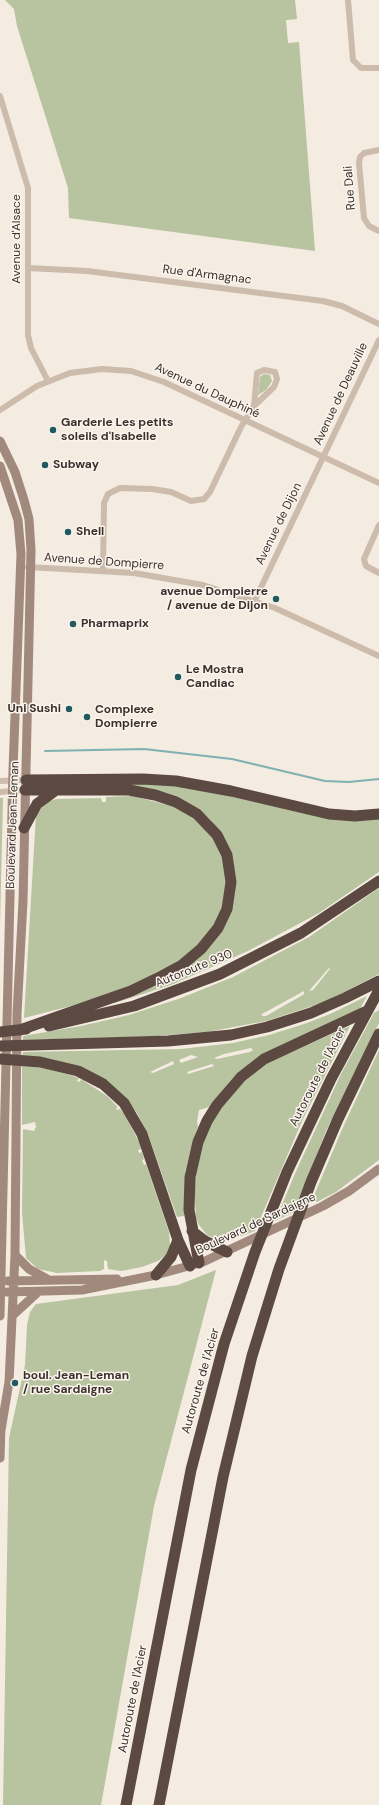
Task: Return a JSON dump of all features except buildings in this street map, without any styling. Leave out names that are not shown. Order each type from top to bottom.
[{"type":"highway","points":[[26,785],[143,779],[176,781],[231,791],[329,814],[356,816],[379,814]]},
{"type":"highway","points":[[20,1030],[131,991],[177,968],[197,953],[216,932],[226,914],[231,892],[230,870],[222,844],[209,824],[189,809],[166,798],[134,790],[56,790],[26,785]]},
{"type":"highway","points":[[24,828],[37,804],[56,790]]},
{"type":"highway","name":"Autoroute 930","points":[[0,1032],[60,1024],[112,1012],[172,993],[210,978],[261,955],[301,933],[379,881]]},
{"type":"highway","points":[[0,1046],[179,1041],[232,1035],[268,1027],[311,1013],[346,998],[379,981]]},
{"type":"highway","name":"Autoroute de l'Acier","points":[[126,1805],[196,1448],[224,1344],[255,1252],[313,1114],[352,1037],[379,990]]},
{"type":"highway","points":[[195,1264],[188,1196],[193,1159],[207,1121],[226,1093],[246,1072],[264,1059],[286,1047],[336,1027],[379,1004]]},
{"type":"highway","points":[[160,1805],[233,1428],[260,1330],[304,1199],[338,1119],[379,1034]]},
{"type":"highway","points":[[0,1059],[40,1062],[78,1071],[103,1084],[120,1099],[131,1113],[142,1134],[178,1240],[195,1264]]},
{"type":"highway","points":[[192,1231],[205,1241],[227,1252]]},
{"type":"highway","points":[[156,1275],[171,1257],[178,1240]]},
{"type":"street","points":[[348,0],[353,60],[361,68],[379,68]]},
{"type":"street","name":"Avenue d'Alsace","points":[[0,96],[28,188],[28,339],[48,381]]},
{"type":"street","name":"Rue Dali","points":[[379,150],[364,153],[360,157],[359,163],[364,218],[369,226],[379,230]]},
{"type":"street","name":"Rue d'Armagnac","points":[[28,268],[87,271],[323,301],[342,306],[379,324]]},
{"type":"street","name":"Avenue de Deauville","points":[[323,457],[379,340]]},
{"type":"street","name":"Avenue du Dauphiné","points":[[0,410],[48,381],[70,373],[109,369],[137,372],[164,382],[379,483]]},
{"type":"street","points":[[103,571],[104,503],[108,494],[120,488],[152,489],[171,492],[191,501],[204,499],[210,492],[254,406],[274,387],[277,380],[275,372],[264,370],[257,373],[254,406]]},
{"type":"street","name":"Boulevard Jean-Leman","points":[[0,440],[18,480],[27,510],[31,538],[26,785],[12,1014],[6,1074],[0,1316]]},
{"type":"street","name":"Avenue de Dijon","points":[[255,600],[323,457]]},
{"type":"street","name":"Boulevard Jean-Leman","points":[[0,466],[18,524],[20,565],[13,780],[12,1014],[16,1072],[15,1255],[9,1382],[1,1430]]},
{"type":"street","points":[[379,525],[365,554],[364,561],[367,567],[379,573]]},
{"type":"street","name":"Avenue de Dompierre","points":[[20,565],[147,575],[180,580],[255,600]]},
{"type":"street","points":[[255,600],[306,621],[379,656]]},
{"type":"street","points":[[0,781],[13,780],[26,785]]},
{"type":"street","points":[[0,792],[13,792],[26,785]]},
{"type":"street","name":"Boulevard de Sardaigne","points":[[0,1292],[37,1293],[82,1290],[156,1275],[195,1264],[227,1252],[330,1203],[379,1169]]},
{"type":"street","points":[[15,1255],[30,1269],[48,1280]]},
{"type":"street","name":"Boulevard de Sardaigne","points":[[0,1281],[133,1280]]},
{"type":"street","points":[[12,1316],[37,1293]]},
{"type":"street","name":"Boulevard Jean-Leman","points":[[0,1410],[0,1458]]},
{"type":"green space","points":[[5,0],[295,0],[297,19],[286,20],[288,43],[299,42],[315,251],[69,218],[68,188],[17,26],[14,9]]},
{"type":"green space","points":[[264,374],[270,375],[272,381],[266,390],[258,395],[260,377]]},
{"type":"green space","points":[[160,783],[379,819],[379,872],[319,913],[248,951],[171,985],[115,1003],[114,1000],[171,976],[233,903],[236,881],[233,860],[216,827],[208,817],[197,808],[99,786]]},
{"type":"green space","points":[[133,796],[179,808],[207,828],[222,853],[227,877],[221,914],[206,937],[187,955],[140,982],[79,1004],[24,1018],[36,815],[40,809],[50,801],[56,799],[101,798],[102,802],[106,802],[106,797]]},
{"type":"green space","points":[[0,798],[3,798],[0,926]]},
{"type":"green space","points":[[379,888],[379,974],[325,1002],[266,1021],[207,1032],[156,1036],[23,1040],[23,1036],[81,1026],[129,1015],[181,998],[233,977],[309,937]],"holes":[[[329,968],[330,969],[313,990],[309,991]],[[304,991],[304,994],[301,996],[266,1016],[262,1016],[262,1014]]]},
{"type":"green space","points":[[367,996],[358,1012],[256,1059],[232,1079],[209,1107],[199,1110],[197,1121],[198,1127],[185,1172],[184,1216],[177,1217],[148,1134],[137,1113],[124,1096],[102,1078],[22,1057],[23,1052],[181,1049],[233,1043],[269,1035],[330,1014]],"holes":[[[251,1048],[253,1050],[250,1052],[217,1059],[214,1058],[224,1054]],[[191,1055],[198,1057],[181,1063],[179,1060]],[[173,1061],[174,1064],[153,1073],[150,1072]],[[212,1064],[214,1066],[188,1074],[187,1072]]]},
{"type":"green space","points":[[379,1010],[379,1023],[326,1131],[294,1212],[275,1221],[297,1169],[341,1074],[374,1013]]},
{"type":"green space","points":[[350,1026],[303,1119],[255,1231],[225,1239],[214,1238],[207,1235],[199,1225],[196,1218],[194,1187],[199,1151],[216,1114],[241,1084],[265,1064]]},
{"type":"green space","points":[[379,1050],[379,1160],[336,1192],[317,1202],[312,1200],[344,1125]]},
{"type":"green space","points":[[22,1066],[43,1068],[79,1078],[77,1081],[80,1082],[81,1079],[107,1096],[118,1107],[116,1108],[117,1110],[120,1109],[125,1115],[139,1142],[141,1149],[138,1150],[139,1153],[142,1152],[144,1159],[142,1160],[144,1165],[146,1164],[169,1232],[170,1246],[167,1254],[158,1261],[142,1267],[121,1271],[108,1269],[107,1261],[104,1260],[104,1269],[100,1271],[57,1273],[38,1269],[26,1258],[22,1213],[23,1129],[34,1131],[36,1127],[35,1122],[22,1125]]},
{"type":"green space","points":[[216,1270],[154,1506],[101,1805],[3,1805],[9,1438],[25,1365],[27,1325],[30,1312],[36,1304],[178,1285]]},
{"type":"waterway","points":[[45,751],[144,749],[232,759],[325,781],[349,782],[379,779]]},
{"type":"place","name":"Garderie Les petits soleils d'Isabelle","points":[[53,430]]},
{"type":"place","name":"Subway","points":[[45,465]]},
{"type":"place","name":"Shell","points":[[68,532]]},
{"type":"place","name":"avenue Dompierre / avenue de Dijon","points":[[276,599]]},
{"type":"place","name":"Pharmaprix","points":[[73,624]]},
{"type":"place","name":"Le Mostra Candiac","points":[[178,677]]},
{"type":"place","name":"Uni Sushi","points":[[69,709]]},
{"type":"place","name":"Complexe Dompierre","points":[[87,717]]},
{"type":"place","name":"boul. Jean-Leman / rue Sardaigne","points":[[15,1383]]}]
